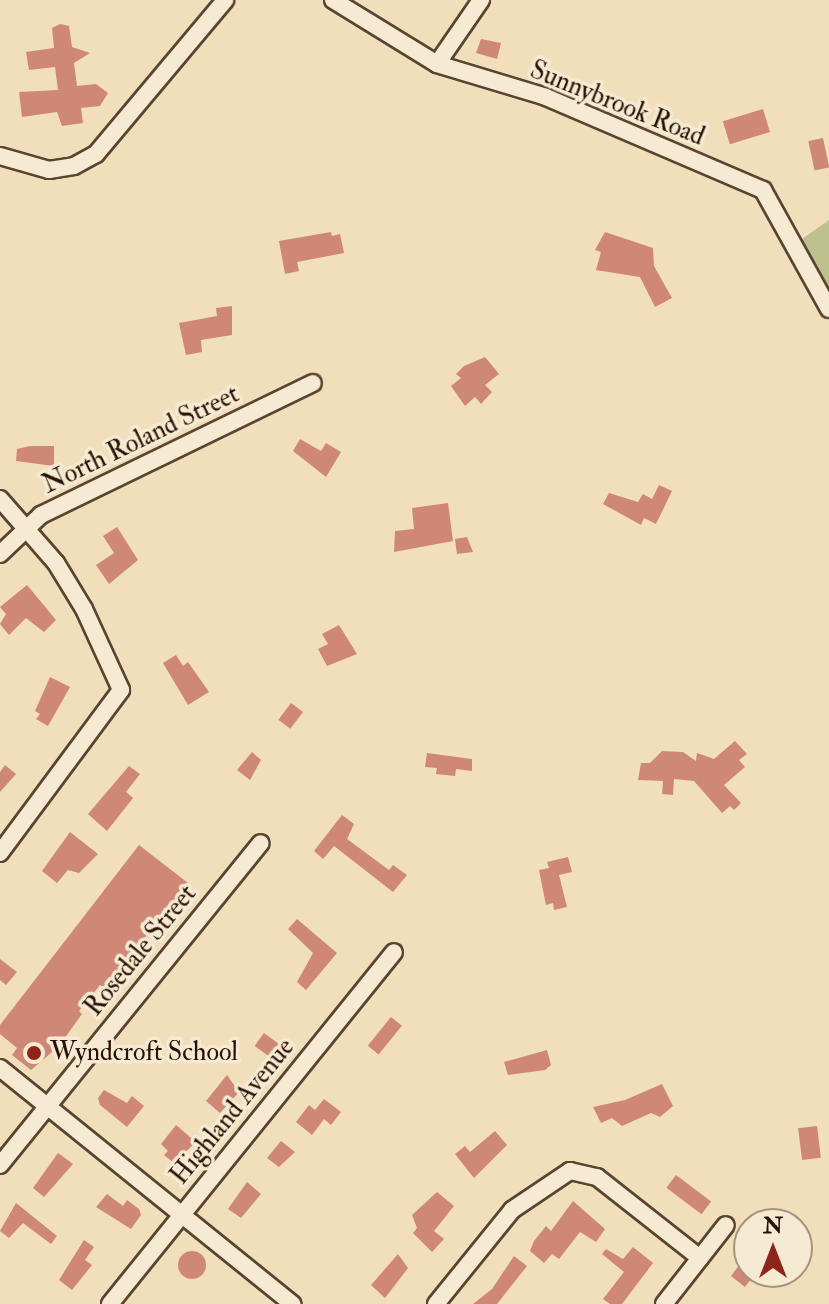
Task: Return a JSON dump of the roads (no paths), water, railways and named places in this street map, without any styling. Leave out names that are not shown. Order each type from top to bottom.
[{"type":"street","points":[[0,156],[49,170],[74,166],[96,154],[225,0]]},
{"type":"street","name":"Sunnybrook Road","points":[[333,0],[437,64],[546,97],[763,190],[829,309]]},
{"type":"street","points":[[437,64],[481,0]]},
{"type":"street","name":"North Roland Street","points":[[0,554],[41,515],[313,383]]},
{"type":"street","points":[[0,499],[27,528],[84,609],[121,690],[0,853]]},
{"type":"street","name":"Rosedale Street","points":[[0,1165],[261,843]]},
{"type":"street","name":"Highland Avenue","points":[[110,1304],[394,952]]},
{"type":"street","points":[[0,1068],[293,1304]]},
{"type":"street","points":[[436,1304],[512,1210],[574,1171],[597,1177],[700,1258]]},
{"type":"street","points":[[664,1304],[726,1225]]},
{"type":"place","name":"Wyndcroft School","points":[[34,1053]]}]
